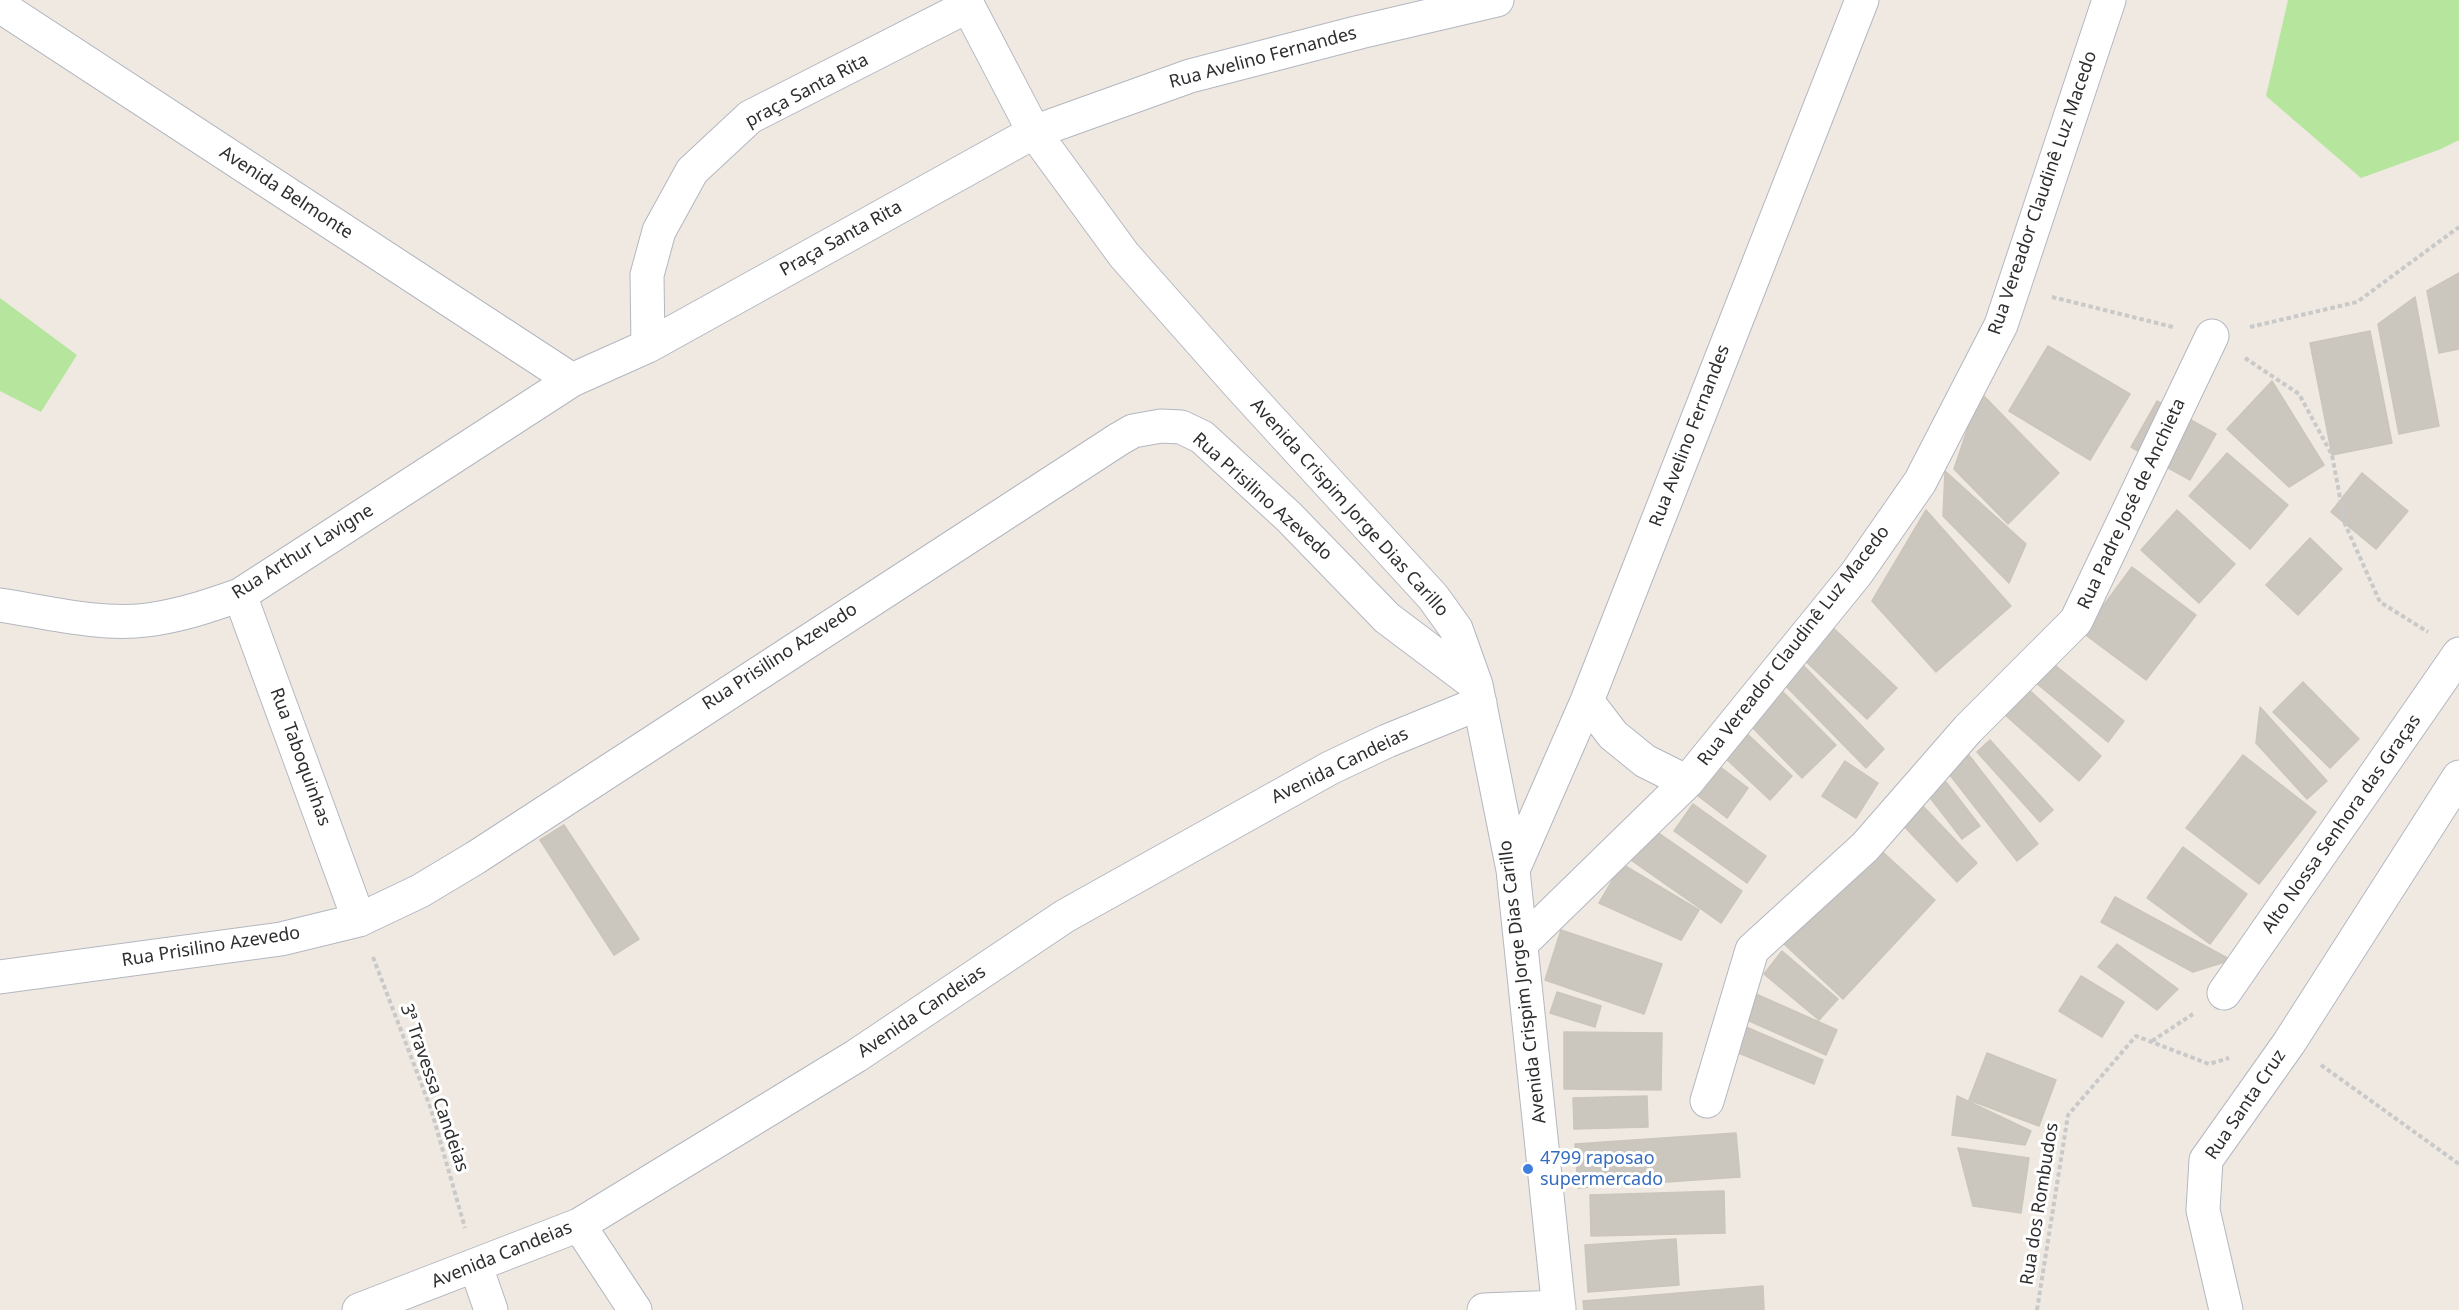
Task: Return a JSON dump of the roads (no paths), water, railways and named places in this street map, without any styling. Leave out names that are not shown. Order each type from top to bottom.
[{"type":"street","name":"Rua Avelino Fernandes","points":[[1034,132],[1190,76],[1497,0]]},
{"type":"street","name":"Rua Avelino Fernandes","points":[[1513,870],[1587,701],[1862,0]]},
{"type":"street","name":"Rua Vereador Claudinê Luz Macedo","points":[[1522,942],[1687,782],[1856,574],[1920,482],[2001,325],[2109,0]]},
{"type":"street","name":"Avenida Crispim Jorge Dias Carillo","points":[[967,3],[1034,132],[1124,255],[1239,385],[1433,597],[1456,629],[1478,694],[1513,870],[1559,1309]]},
{"type":"street","name":"praça Santa Rita","points":[[648,346],[647,275],[659,231],[692,171],[750,117],[967,3]]},
{"type":"street","name":"Avenida Belmonte","points":[[0,6],[572,380]]},
{"type":"street","name":"Praça Santa Rita","points":[[572,380],[648,346],[1034,132]]},
{"type":"street","name":"Rua Padre José de Anchieta","points":[[1707,1101],[1752,950],[1865,847],[1968,729],[2076,621],[2212,336]]},
{"type":"street","name":"Rua Arthur Lavigne","points":[[0,605],[93,619],[144,620],[187,613],[240,595],[572,380]]},
{"type":"street","name":"Rua Prisilino Azevedo","points":[[0,977],[281,939],[359,920],[420,891],[475,858],[1119,439],[1133,432],[1161,426],[1181,427],[1202,437],[1288,517],[1387,618],[1478,694]]},
{"type":"street","name":"Rua Taboquinhas","points":[[240,595],[359,920]]},
{"type":"street","name":"Alto Nossa Senhora das Graças","points":[[2224,993],[2447,645]]},
{"type":"street","name":"Avenida Candeias","points":[[359,1310],[476,1267],[579,1225],[856,1056],[1065,916],[1330,768],[1478,694]]},
{"type":"street","points":[[1587,701],[1613,735],[1645,760],[1687,782]]},
{"type":"street","name":"Rua Santa Cruz","points":[[2226,1310],[2203,1210],[2206,1160],[2289,1043],[2459,777]]},
{"type":"street","points":[[579,1225],[635,1310]]},
{"type":"street","points":[[476,1267],[491,1310]]},
{"type":"street","points":[[1484,1310],[1559,1309]]},
{"type":"place","name":"4799 raposao supermercado","points":[[1528,1169]]}]
